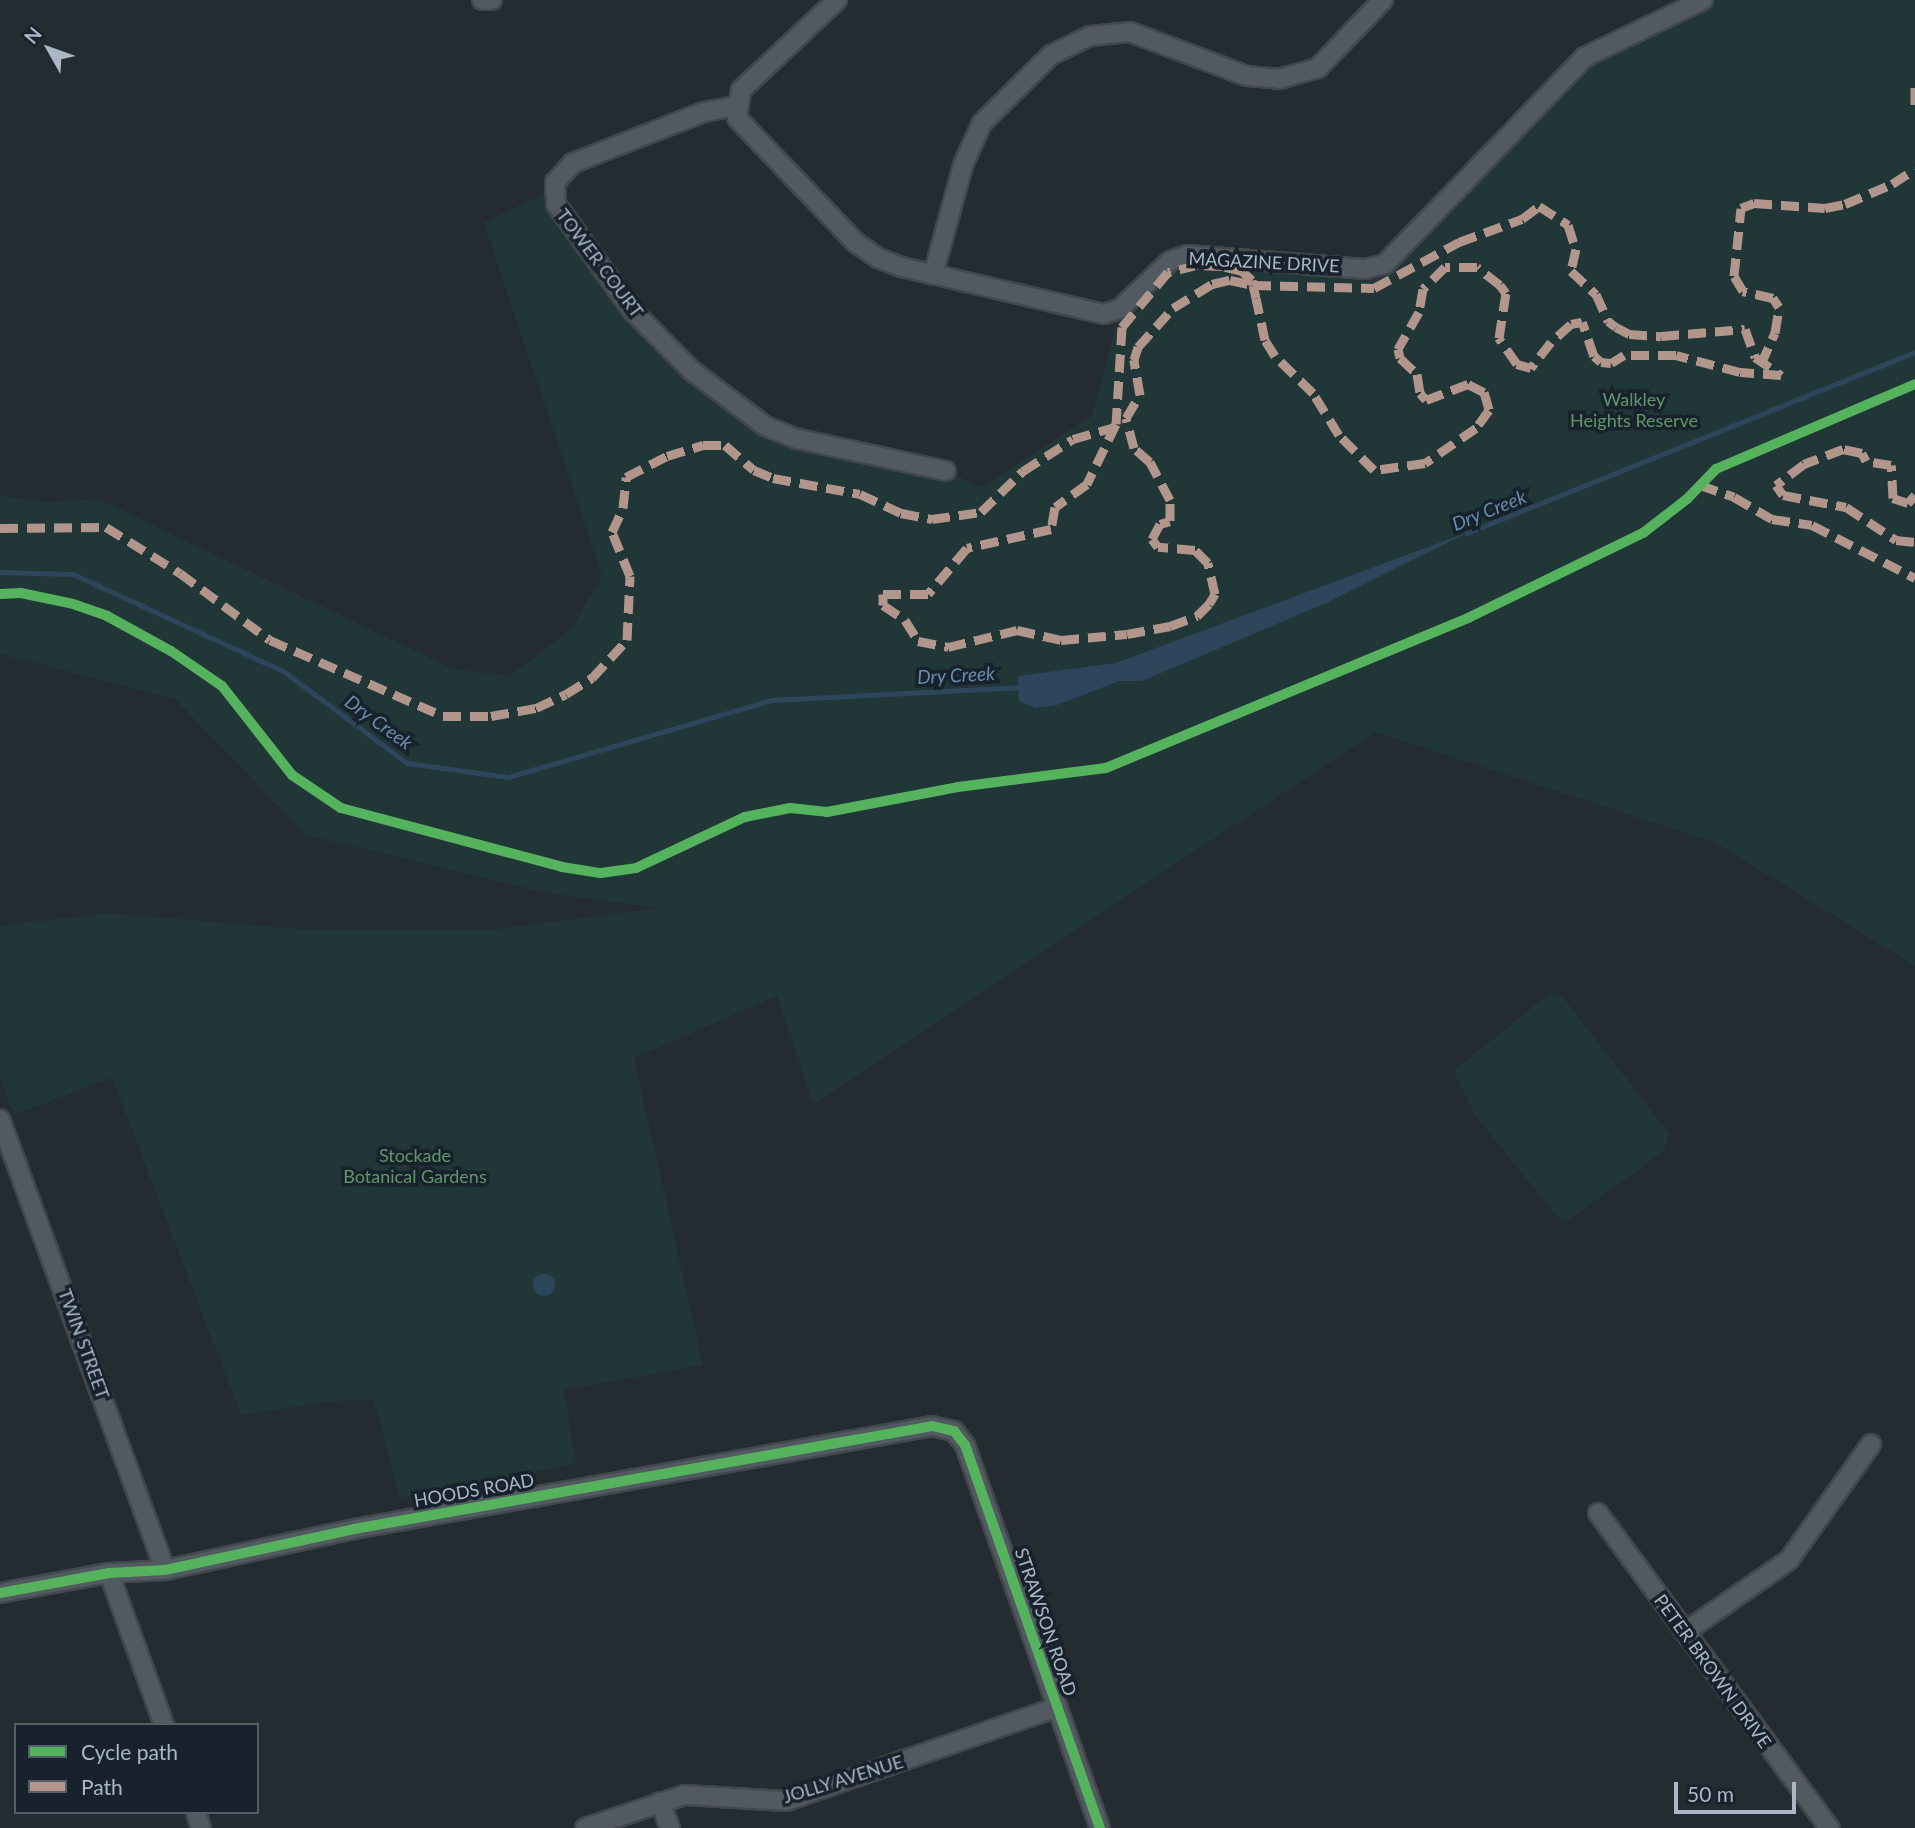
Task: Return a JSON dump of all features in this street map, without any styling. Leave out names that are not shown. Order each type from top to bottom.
[{"type":"street","points":[[482,0],[491,0]]},
{"type":"street","points":[[736,106],[741,90],[837,0]]},
{"type":"street","points":[[933,275],[963,165],[982,123],[1051,55],[1090,36],[1130,32],[1247,76],[1279,79],[1318,68],[1383,0]]},
{"type":"street","name":"MAGAZINE DRIVE","points":[[736,106],[737,118],[856,243],[891,264],[1104,314],[1121,308],[1170,261],[1187,255],[1377,267],[1398,253],[1585,57],[1671,7],[1703,0]]},
{"type":"street","name":"TOWER COURT","points":[[736,106],[704,112],[573,163],[555,182],[556,204],[633,311],[691,370],[765,426],[798,439],[946,471]]},
{"type":"street","name":"TWIN STREET","points":[[0,1119],[165,1570]]},
{"type":"street","name":"HOODS ROAD","points":[[0,1593],[108,1573],[165,1570],[354,1529],[915,1426],[954,1431]]},
{"type":"street","name":"STRAWSON ROAD","points":[[954,1431],[965,1446],[1100,1828]]},
{"type":"street","points":[[1685,1632],[1788,1560],[1871,1444]]},
{"type":"street","name":"PETER BROWN DRIVE","points":[[1598,1513],[1829,1828]]},
{"type":"street","points":[[108,1573],[163,1723]]},
{"type":"street","name":"JOLLY AVENUE","points":[[585,1828],[660,1802],[705,1793],[786,1801],[1057,1707]]},
{"type":"street","points":[[660,1802],[670,1828]]},
{"type":"green space","name":"Walkley Heights Reserve","points":[[1701,0],[1915,0],[1915,966],[1716,843],[1375,732],[814,1104],[777,996],[634,1058],[703,1365],[564,1390],[576,1464],[400,1498],[374,1400],[335,1401],[241,1415],[112,1078],[14,1115],[0,1079],[0,926],[109,913],[301,929],[499,929],[656,908],[547,893],[306,835],[175,699],[0,654],[0,495],[44,502],[99,499],[453,669],[510,676],[571,629],[602,576],[484,223],[555,188],[597,259],[677,355],[798,439],[946,471],[981,487],[1092,416],[1121,308],[1179,257],[1378,267],[1585,57]]},
{"type":"green space","points":[[1549,994],[1562,996],[1669,1133],[1664,1151],[1569,1220],[1559,1219],[1475,1115],[1453,1071]]},
{"type":"water","points":[[1471,531],[1326,603],[1142,681],[1119,681],[1057,705],[1035,708],[1019,701],[1018,676],[1116,663]]},
{"type":"water","points":[[544,1274],[552,1277],[555,1285],[552,1293],[544,1296],[536,1293],[533,1285],[536,1277]]},
{"type":"waterway","name":"Dry Creek","points":[[1467,533],[1915,352]]},
{"type":"waterway","name":"Dry Creek","points":[[0,572],[73,574],[283,671],[407,763],[508,777],[772,700],[1023,687]]},
{"type":"marked path","points":[[1915,87],[1915,105]]},
{"type":"marked path","points":[[1761,364],[1775,333],[1779,307],[1773,298],[1743,291],[1734,276],[1741,208],[1754,203],[1825,208],[1845,204],[1892,184],[1915,169]]},
{"type":"marked path","points":[[1168,272],[1122,327],[1116,424],[1087,484],[1055,507],[1051,529],[967,548],[928,594],[883,594],[883,605],[905,620],[918,641],[948,647],[1017,630],[1061,640],[1127,634],[1170,626],[1197,616],[1209,604],[1215,594],[1208,563],[1195,550],[1158,547],[1152,539],[1160,524],[1170,521],[1170,500],[1150,462],[1134,448],[1126,418],[1140,395],[1134,360],[1138,347],[1173,308],[1212,284],[1230,280],[1253,285],[1374,288],[1459,242],[1522,219],[1539,206],[1568,225],[1576,249],[1571,271],[1596,294],[1608,321],[1616,327],[1629,334],[1661,336],[1745,329],[1755,357],[1781,375],[1740,372],[1676,355],[1624,355],[1611,363],[1601,362],[1594,356],[1582,322],[1571,324],[1551,342],[1531,368],[1517,364],[1499,338],[1506,293],[1477,267],[1445,267],[1423,289],[1419,312],[1398,349],[1400,358],[1417,374],[1420,393],[1426,400],[1468,384],[1484,392],[1489,410],[1476,428],[1425,463],[1374,470],[1339,435],[1313,393],[1275,356],[1265,340],[1256,298],[1253,285],[1252,280],[1242,271],[1222,266],[1197,265],[1168,272]]},
{"type":"marked path","points":[[0,528],[106,527],[180,573],[270,640],[443,716],[491,716],[536,708],[566,694],[592,678],[627,640],[630,576],[612,532],[623,508],[626,477],[667,456],[703,445],[725,445],[754,470],[773,478],[860,494],[901,513],[932,519],[981,512],[1023,471],[1073,439],[1118,426]]},
{"type":"marked path","points":[[1915,495],[1908,503],[1893,498],[1891,465],[1866,461],[1862,453],[1843,449],[1804,464],[1776,485],[1783,495],[1846,507],[1896,540],[1915,542]]},
{"type":"marked path","points":[[1700,485],[1734,497],[1772,519],[1812,525],[1915,578]]},
{"type":"cycle path","points":[[0,594],[21,593],[73,604],[107,616],[171,651],[222,686],[292,775],[341,808],[562,867],[601,873],[636,868],[745,817],[790,808],[827,812],[958,787],[1106,768],[1468,618],[1643,533],[1687,499],[1716,469],[1915,384]]},
{"type":"cycle path","points":[[0,1593],[109,1573],[165,1570],[354,1529],[932,1426],[954,1431],[965,1445],[1100,1828]]},
{"type":"park label","name":"Stockade Botanical Gardens","points":[[415,1166]]}]
